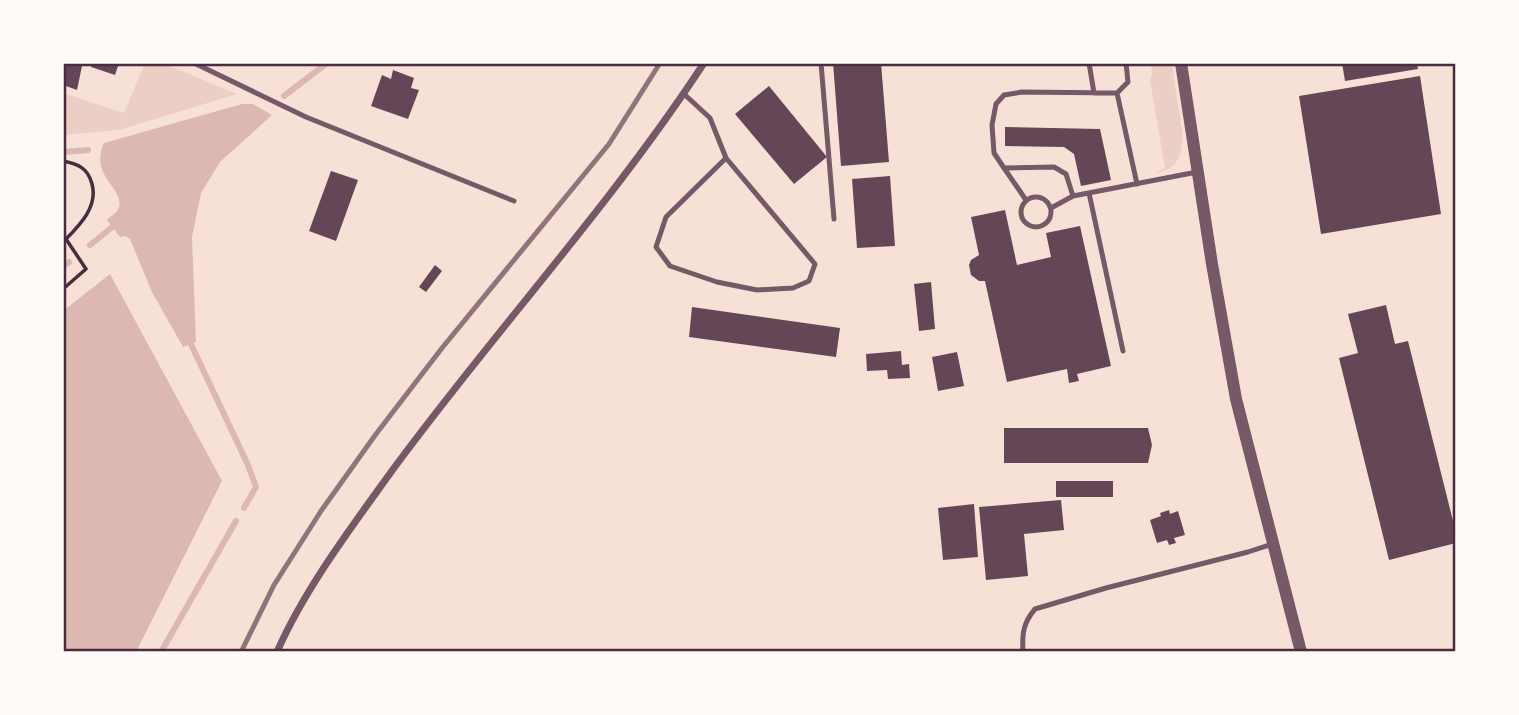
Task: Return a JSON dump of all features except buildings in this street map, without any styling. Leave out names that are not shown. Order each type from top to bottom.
[{"type":"street","points":[[277,652],[319,576],[356,520],[427,424],[596,213],[704,63]]},
{"type":"street","points":[[1181,63],[1233,388],[1301,652]]},
{"type":"lane","points":[[194,63],[306,117],[514,201]]},
{"type":"lane","points":[[821,63],[834,219]]},
{"type":"lane","points":[[1089,63],[1094,93]]},
{"type":"lane","points":[[1026,200],[994,153],[992,125],[996,104],[1004,95],[1021,92],[1117,93],[1128,82],[1126,63]]},
{"type":"lane","points":[[1117,93],[1137,184]]},
{"type":"lane","points":[[684,94],[709,118],[726,158],[815,264],[809,281],[793,288],[757,290],[718,282],[670,266],[656,247],[666,217],[726,158]]},
{"type":"lane","points":[[1004,168],[1054,167],[1066,174],[1073,196]]},
{"type":"lane","points":[[1051,208],[1073,196],[1197,172]]},
{"type":"lane","points":[[1089,193],[1123,351]]},
{"type":"lane","points":[[1034,197],[1043,198],[1051,208],[1051,214],[1042,226],[1031,226],[1021,215],[1026,200],[1034,197]]},
{"type":"lane","points":[[1023,652],[1022,634],[1027,618],[1035,609],[1106,587],[1272,544]]},
{"type":"path","points":[[63,161],[86,170],[95,195],[81,224],[65,240],[86,270],[63,289]]},
{"type":"shaded area","points":[[145,63],[163,63],[237,94],[119,130],[63,135],[63,93],[124,113]]},
{"type":"shaded area","points":[[1151,63],[1172,63],[1182,127],[1179,156],[1167,170],[1155,173],[1165,168],[1150,81]]},
{"type":"shaded area","points":[[242,104],[253,104],[272,115],[220,162],[201,193],[192,237],[196,342],[183,347],[152,292],[130,239],[120,237],[107,220],[118,209],[119,200],[103,173],[101,154],[104,143]]},
{"type":"shaded area","points":[[110,274],[222,481],[136,652],[63,652],[63,311]]},
{"type":"waterway","points":[[284,96],[327,63]]},
{"type":"waterway","points":[[63,152],[88,150]]},
{"type":"waterway","points":[[90,245],[116,224]]},
{"type":"waterway","points":[[63,266],[69,262]]},
{"type":"waterway","points":[[188,338],[256,487],[244,508]]},
{"type":"waterway","points":[[161,652],[236,521]]},
{"type":"railway","points":[[241,652],[274,585],[321,511],[442,348],[609,144],[660,63]]}]
